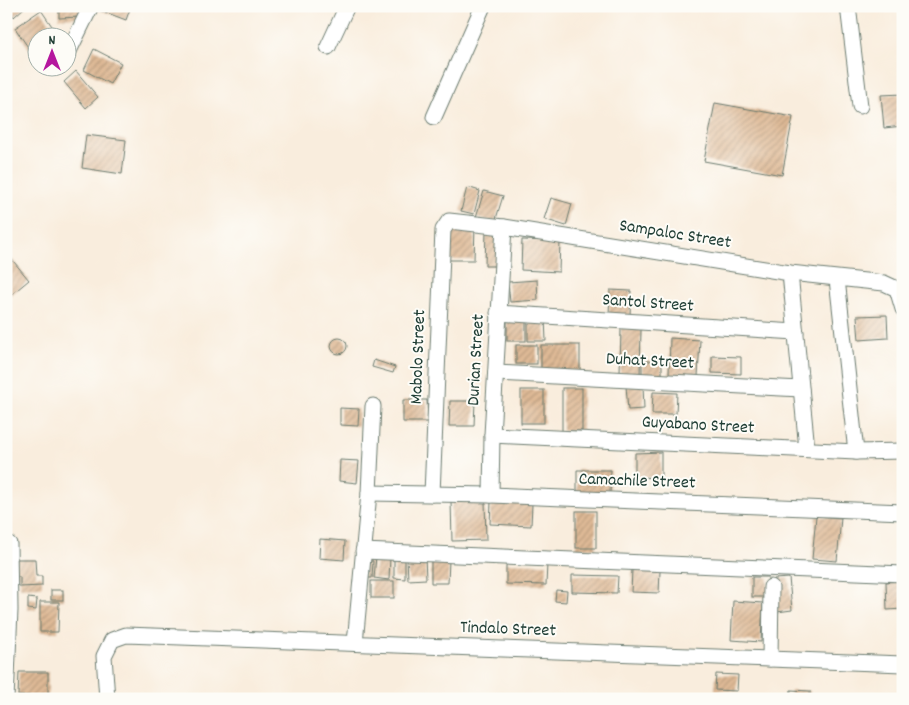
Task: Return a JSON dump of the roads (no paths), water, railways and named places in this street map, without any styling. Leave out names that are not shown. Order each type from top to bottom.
[{"type":"street","points":[[78,32],[90,6]]},
{"type":"street","points":[[328,47],[347,6]]},
{"type":"street","points":[[434,116],[483,6]]},
{"type":"street","points":[[848,6],[860,106]]},
{"type":"street","name":"Sampaloc Street","points":[[446,223],[453,221],[504,227],[790,273],[884,283],[897,289],[903,309]]},
{"type":"street","name":"Mabolo Street","points":[[432,494],[443,230],[446,223]]},
{"type":"street","name":"Durian Street","points":[[492,495],[492,435],[504,227]]},
{"type":"street","points":[[790,273],[807,449]]},
{"type":"street","points":[[837,279],[856,452]]},
{"type":"street","name":"Santol Street","points":[[498,313],[796,332]]},
{"type":"street","name":"Duhat Street","points":[[496,373],[801,389]]},
{"type":"street","points":[[355,643],[362,551],[369,493],[373,406]]},
{"type":"street","name":"Guyabano Street","points":[[492,435],[856,452],[903,451]]},
{"type":"street","name":"Camachile Street","points":[[369,493],[492,495],[903,512]]},
{"type":"street","points":[[6,699],[9,544]]},
{"type":"street","points":[[362,551],[903,574]]},
{"type":"street","points":[[770,659],[771,586]]},
{"type":"street","name":"Tindalo Street","points":[[107,699],[104,656],[112,640],[126,636],[903,664]]}]
